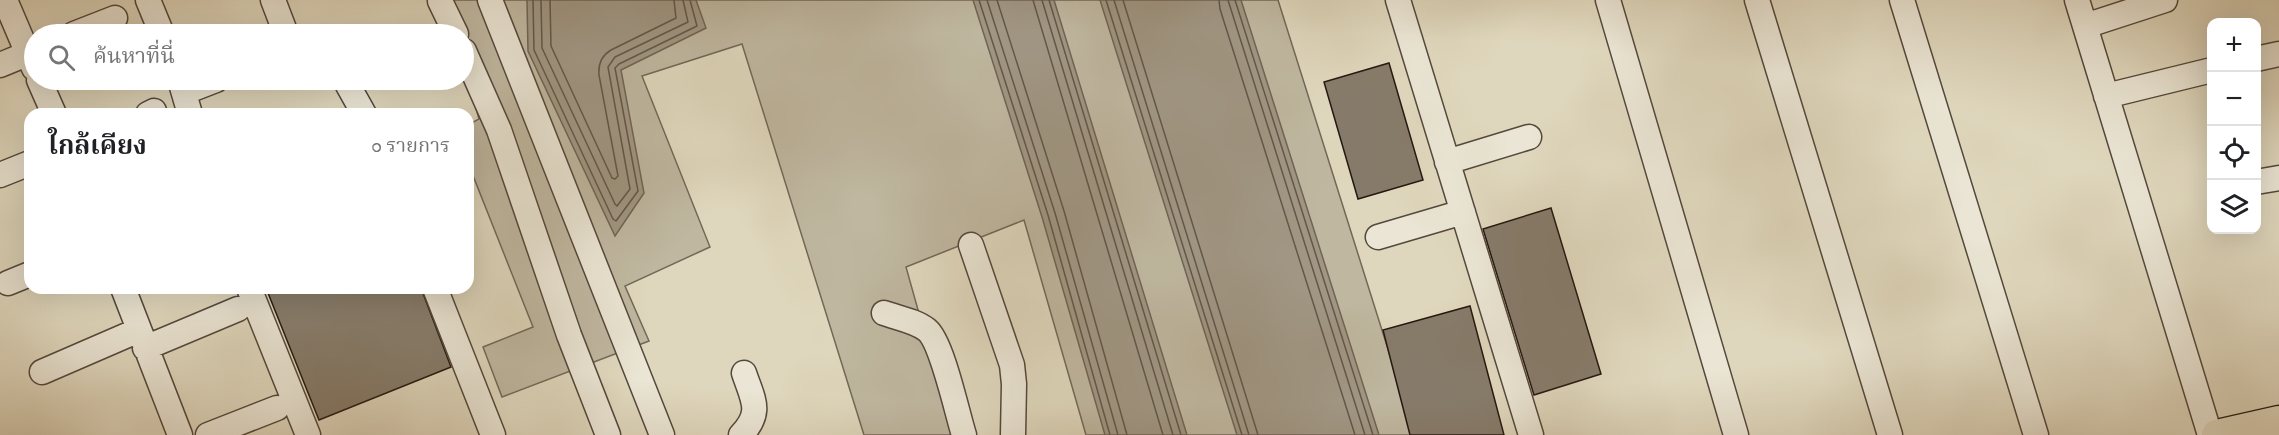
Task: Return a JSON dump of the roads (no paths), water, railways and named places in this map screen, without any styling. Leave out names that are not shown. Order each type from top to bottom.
[{"type":"main road","points":[[2217,435],[2279,421]]},
{"type":"street","points":[[5,0],[24,39]]},
{"type":"street","points":[[273,0],[282,24]]},
{"type":"street","points":[[490,0],[662,435]]},
{"type":"street","points":[[1398,0],[1531,435]]},
{"type":"street","points":[[1608,0],[1736,435]]},
{"type":"street","points":[[1757,0],[1890,435]]},
{"type":"street","points":[[1902,0],[2036,435]]},
{"type":"street","points":[[2077,0],[2210,435]]},
{"type":"street","points":[[2085,26],[2165,0]]},
{"type":"street","points":[[151,1],[159,24]]},
{"type":"street","points":[[440,1],[451,24]]},
{"type":"street","points":[[100,24],[115,18]]},
{"type":"street","points":[[2261,58],[2279,54]]},
{"type":"street","points":[[0,65],[24,59]]},
{"type":"street","points":[[2106,96],[2207,71]]},
{"type":"street","points":[[474,73],[511,162],[569,335],[608,435]]},
{"type":"street","points":[[43,90],[51,108]]},
{"type":"street","points":[[351,90],[361,108]]},
{"type":"street","points":[[1447,162],[1529,137]]},
{"type":"street","points":[[511,162],[548,148]]},
{"type":"street","points":[[0,175],[24,165]]},
{"type":"street","points":[[2261,181],[2279,178]]},
{"type":"street","points":[[1378,237],[1462,212]]},
{"type":"street","points":[[972,245],[1012,365],[1014,435]]},
{"type":"street","points":[[125,294],[173,433]]},
{"type":"street","points":[[251,294],[308,435]]},
{"type":"street","points":[[437,294],[494,435]]},
{"type":"street","points":[[42,372],[238,309]]},
{"type":"street","points":[[884,314],[916,324],[929,331],[938,345],[964,435]]},
{"type":"street","points":[[741,435],[752,424],[755,410],[744,373]]},
{"type":"street","points":[[208,435],[277,408]]},
{"type":"water","points":[[527,0],[696,0],[706,28],[621,70],[644,193],[615,236],[528,51]]},
{"type":"water","points":[[973,0],[1054,0],[1187,435],[1105,435],[1042,217]]},
{"type":"water","points":[[1100,0],[1241,0],[1379,435],[1237,435]]}]
